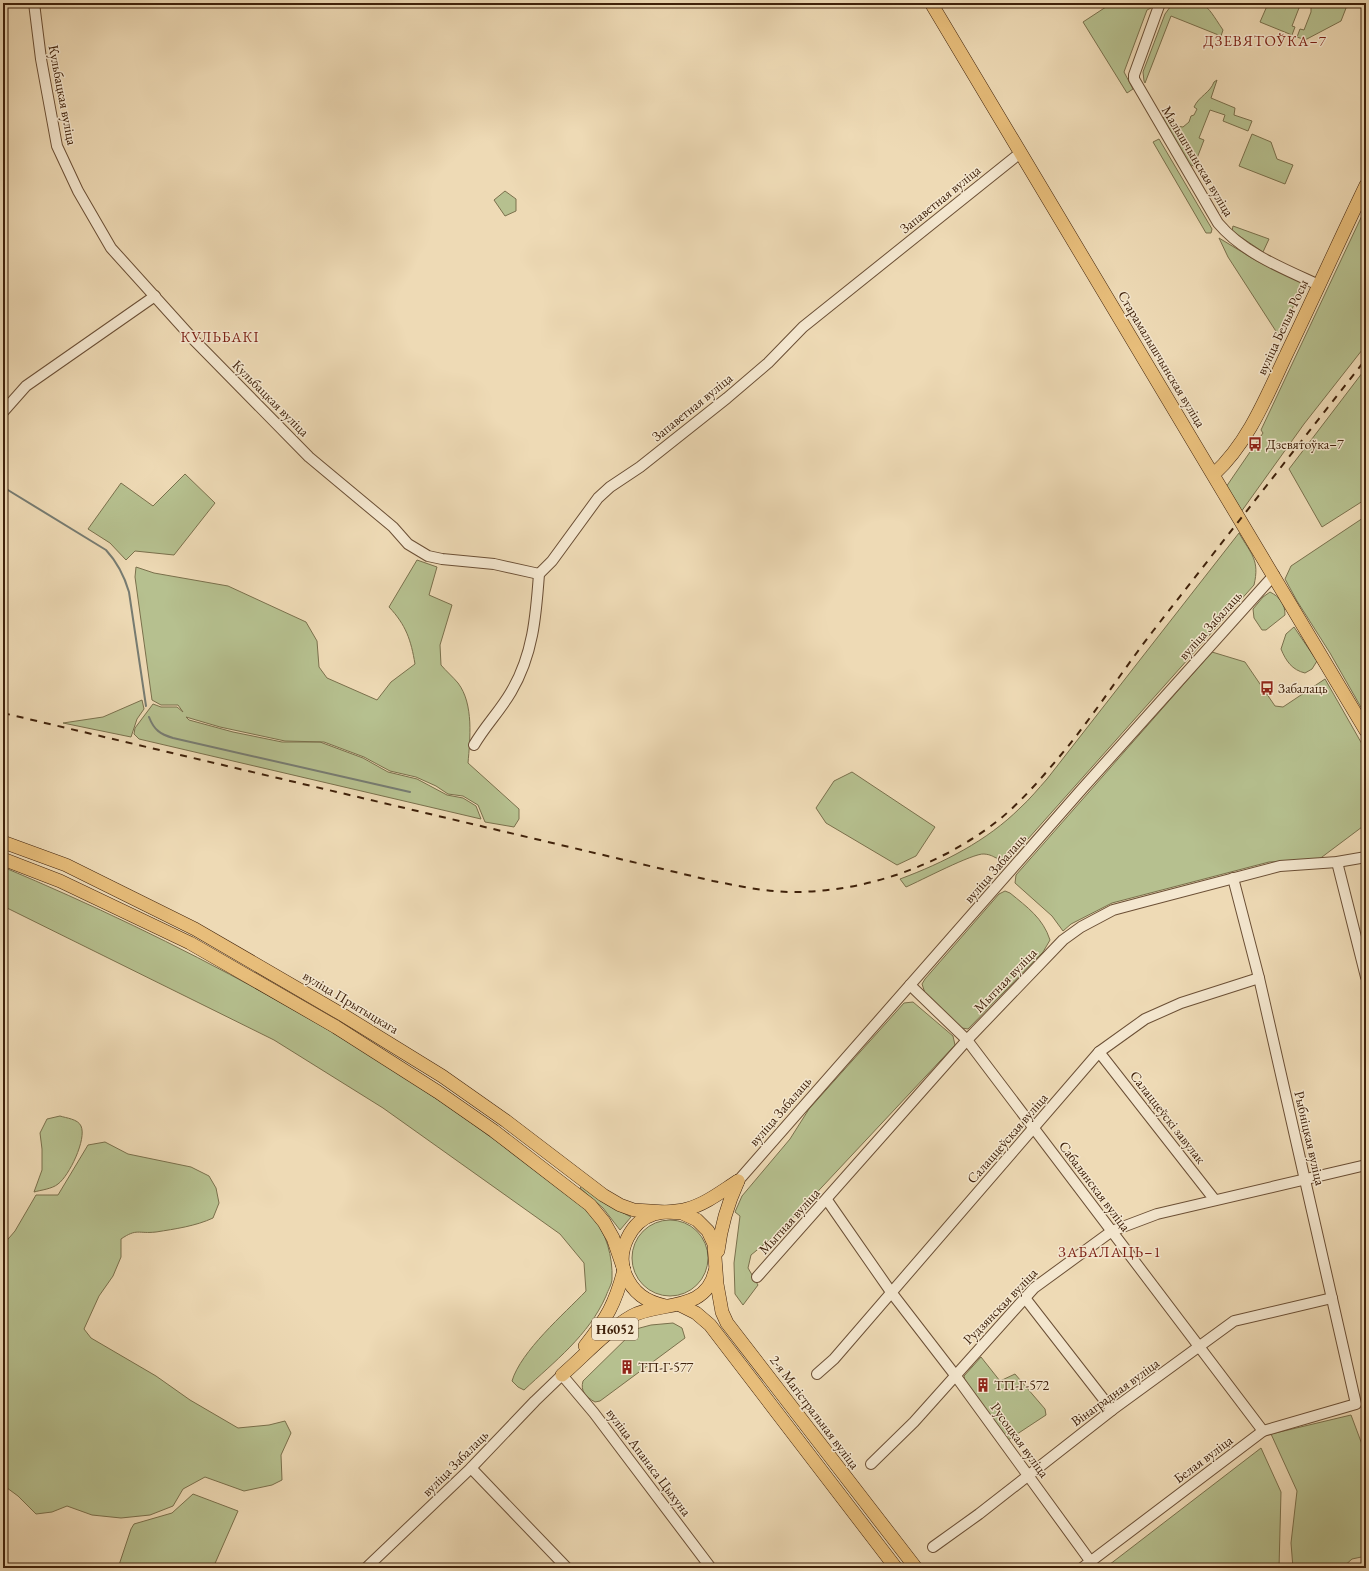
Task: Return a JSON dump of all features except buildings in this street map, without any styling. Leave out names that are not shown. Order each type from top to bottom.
[{"type":"main road","name":"Старамалышчынская вуліца","points":[[931,3],[1020,154],[1214,474],[1366,731]]},
{"type":"main road","name":"вуліца Белыя Росы","points":[[1214,474],[1226,462],[1250,428],[1320,285],[1366,185]]},
{"type":"main road","name":"вуліца Прытыцкага","points":[[3,842],[66,865],[195,929],[344,1015],[442,1076],[506,1121],[602,1195],[620,1205],[634,1210],[666,1212]]},
{"type":"main road","name":"вуліца Прытыцкага","points":[[3,859],[60,882],[190,943],[336,1027],[438,1092],[494,1131],[590,1205],[604,1222],[613,1238],[624,1270]]},
{"type":"main road","name":"Н6052","points":[[680,1305],[666,1306],[652,1302],[639,1294],[629,1283],[624,1270],[623,1256],[625,1243],[632,1231],[641,1221],[653,1215],[688,1209],[702,1203],[738,1181]]},
{"type":"main road","name":"Н6052","points":[[562,1376],[606,1336],[633,1316],[680,1305],[701,1294],[714,1274],[720,1236],[728,1203],[738,1181]]},
{"type":"main road","name":"Н6052","points":[[666,1212],[687,1215],[696,1220],[708,1231],[714,1244],[717,1262]]},
{"type":"main road","name":"2-я Магістральная вуліца","points":[[717,1262],[716,1284],[722,1312],[727,1323],[916,1568]]},
{"type":"main road","name":"Н6052","points":[[562,1376],[605,1320],[616,1299],[624,1270]]},
{"type":"main road","points":[[680,1305],[696,1313],[710,1325],[896,1568]]},
{"type":"street","name":"Кульбацкая вуліца","points":[[34,3],[41,59],[57,146],[78,191],[112,248],[194,340],[309,457],[393,527],[408,544],[418,551],[442,559],[494,564],[539,574]]},
{"type":"street","name":"Малышчынская вуліца","points":[[1160,3],[1134,75],[1134,79],[1153,114],[1218,223],[1225,232],[1235,241],[1264,259],[1320,285]]},
{"type":"street","name":"Запаветная вуліца","points":[[539,574],[552,561],[598,498],[610,486],[640,467],[727,398],[768,363],[803,327],[1020,154]]},
{"type":"street","points":[[3,412],[26,386],[155,296]]},
{"type":"street","points":[[474,745],[511,693],[525,664],[535,624],[539,574]]},
{"type":"street","name":"вуліца Забалаць","points":[[738,1181],[1274,575]]},
{"type":"street","name":"Мытная вуліца","points":[[757,1277],[827,1200],[967,1040],[1063,940],[1081,927],[1113,910],[1280,866],[1337,862],[1366,857]]},
{"type":"street","points":[[1337,862],[1366,976]]},
{"type":"street","name":"Рыбніцкая вуліца","points":[[1233,878],[1259,978],[1356,1404]]},
{"type":"street","name":"Салаццеўская вуліца","points":[[817,1374],[834,1359],[1099,1052],[1145,1019],[1181,1003],[1259,978]]},
{"type":"street","name":"Сабалянская вуліца","points":[[910,985],[967,1040],[1263,1431]]},
{"type":"street","name":"Салаццеўскі завулак","points":[[1099,1052],[1214,1199]]},
{"type":"street","name":"Рудзянская вуліца","points":[[871,1464],[914,1422],[954,1375],[1039,1283],[1112,1231],[1157,1214],[1214,1199],[1366,1165]]},
{"type":"street","name":"Русоцкая вуліца","points":[[827,1200],[891,1292],[1028,1475],[1087,1565]]},
{"type":"street","points":[[1025,1298],[1112,1410]]},
{"type":"street","name":"Вінаградная вуліца","points":[[932,1547],[979,1514],[1112,1410],[1234,1321],[1332,1298]]},
{"type":"street","name":"вуліца Забалаць","points":[[366,1568],[471,1468],[535,1401],[562,1376]]},
{"type":"street","name":"вуліца Апанаса Цыхуна","points":[[562,1376],[594,1413],[711,1568]]},
{"type":"street","name":"Белая вуліца","points":[[1087,1565],[1263,1431],[1356,1404]]},
{"type":"street","points":[[471,1468],[567,1568]]},
{"type":"green space","points":[[1112,3],[1156,3],[1155,6],[1147,10],[1124,72],[1133,89],[1127,93],[1083,22]]},
{"type":"green space","points":[[1173,3],[1193,3],[1204,5],[1212,13],[1223,30],[1221,36],[1171,16],[1145,83],[1143,72],[1165,14]]},
{"type":"green space","points":[[1261,3],[1303,3],[1299,8],[1292,26],[1295,27],[1292,35],[1260,22],[1267,6]]},
{"type":"green space","points":[[1311,3],[1348,3],[1341,21],[1305,40],[1297,37],[1300,29],[1304,30],[1311,12]]},
{"type":"green space","points":[[1217,80],[1211,98],[1235,108],[1234,115],[1252,121],[1248,131],[1223,121],[1225,115],[1210,110],[1199,138],[1204,140],[1194,166],[1188,164],[1163,118],[1170,113],[1171,122],[1176,126],[1183,127],[1189,122],[1191,116],[1194,115],[1197,109],[1194,107],[1196,103]]},
{"type":"green space","points":[[1252,134],[1271,142],[1277,159],[1293,165],[1285,184],[1239,166]]},
{"type":"green space","points":[[1159,139],[1212,229],[1211,233],[1206,233],[1153,142]]},
{"type":"green space","points":[[505,191],[516,199],[516,211],[505,216],[494,200]]},
{"type":"green space","points":[[1366,207],[1366,345],[1304,424],[1241,512],[1226,487],[1263,433],[1261,430]]},
{"type":"green space","points":[[1233,226],[1269,239],[1263,252],[1232,231]]},
{"type":"green space","points":[[1219,238],[1257,261],[1304,284],[1279,336],[1228,257]]},
{"type":"green space","points":[[1366,368],[1366,499],[1322,527],[1289,469]]},
{"type":"green space","points":[[185,474],[215,503],[174,555],[135,551],[126,560],[110,543],[88,529],[121,483],[153,506]]},
{"type":"green space","points":[[1366,516],[1366,716],[1285,579],[1291,566]]},
{"type":"green space","points":[[1239,533],[1251,552],[1255,563],[1256,576],[1254,585],[1011,858],[998,859],[984,854],[978,855],[958,862],[906,887],[900,879],[932,866],[979,841],[1007,820],[1031,798]]},
{"type":"green space","points":[[417,560],[437,567],[429,595],[452,605],[440,645],[441,665],[458,683],[467,701],[470,722],[468,763],[519,809],[519,819],[514,827],[485,822],[478,805],[463,796],[448,794],[436,786],[416,777],[390,771],[364,757],[324,742],[285,741],[220,727],[186,717],[189,720],[233,732],[282,742],[320,742],[363,758],[388,772],[417,779],[447,795],[463,798],[476,806],[481,819],[139,739],[134,734],[135,728],[153,704],[161,707],[177,707],[183,712],[178,705],[161,705],[152,700],[135,577],[136,567],[154,573],[228,586],[306,622],[317,641],[319,667],[327,678],[377,700],[391,682],[415,664],[407,633],[400,620],[389,607]]},
{"type":"green space","points":[[1270,592],[1277,596],[1281,601],[1284,607],[1285,615],[1266,630],[1262,630],[1254,618],[1253,609],[1263,597]]},
{"type":"green space","points":[[1294,627],[1317,661],[1312,669],[1305,673],[1296,670],[1290,664],[1281,649],[1286,634]]},
{"type":"green space","points":[[1212,652],[1245,662],[1275,706],[1283,707],[1325,679],[1366,751],[1366,824],[1318,860],[1269,862],[1112,903],[1071,924],[1063,931],[1052,916],[1015,883],[1016,875]]},
{"type":"green space","points":[[142,700],[144,709],[137,719],[131,737],[63,723],[103,717]]},
{"type":"green space","points":[[852,772],[935,827],[916,856],[897,865],[826,823],[816,808],[834,781]]},
{"type":"green space","points":[[3,867],[68,895],[198,958],[324,1027],[445,1105],[558,1186],[592,1215],[601,1229],[608,1245],[612,1281],[599,1310],[590,1323],[570,1347],[524,1390],[518,1387],[512,1381],[524,1358],[544,1333],[586,1291],[584,1263],[560,1234],[383,1108],[274,1040],[3,906]]},
{"type":"green space","points":[[1005,891],[1010,893],[1039,919],[1050,940],[1043,952],[968,1029],[962,1028],[925,993],[922,984],[999,894]]},
{"type":"green space","points":[[913,1002],[953,1036],[955,1045],[779,1232],[751,1255],[748,1268],[758,1285],[743,1305],[735,1294],[734,1263],[740,1216],[735,1212],[742,1196],[790,1139],[809,1109],[904,1003]]},
{"type":"green space","points":[[60,1116],[75,1120],[81,1126],[81,1139],[76,1157],[72,1166],[58,1184],[53,1187],[34,1192],[42,1170],[40,1133],[47,1119]]},
{"type":"green space","points":[[105,1142],[128,1154],[191,1167],[209,1176],[216,1188],[219,1203],[213,1218],[206,1221],[163,1231],[134,1232],[121,1239],[121,1257],[113,1276],[99,1296],[84,1329],[91,1338],[156,1376],[190,1400],[238,1428],[269,1425],[285,1421],[291,1433],[281,1455],[282,1480],[272,1485],[244,1491],[205,1477],[183,1489],[173,1506],[150,1515],[121,1518],[92,1515],[67,1506],[52,1512],[36,1514],[18,1496],[3,1485],[3,1245],[15,1231],[36,1195],[58,1195],[88,1145]]},
{"type":"green space","points":[[582,1186],[606,1204],[631,1217],[620,1230],[603,1208],[580,1188]]},
{"type":"green space","points":[[670,1220],[684,1223],[697,1231],[705,1244],[708,1258],[705,1272],[697,1285],[684,1293],[670,1296],[656,1293],[643,1285],[635,1272],[632,1258],[635,1244],[643,1231],[656,1223]]},
{"type":"green space","points":[[673,1323],[682,1328],[685,1338],[600,1401],[595,1402],[586,1396],[582,1388],[583,1381],[636,1329],[651,1325]]},
{"type":"green space","points":[[981,1357],[1000,1381],[1015,1374],[1045,1409],[1046,1415],[1008,1440],[965,1381],[964,1376]]},
{"type":"green space","points":[[1351,1415],[1366,1455],[1366,1556],[1352,1559],[1342,1568],[1293,1568],[1291,1543],[1297,1491],[1271,1434]]},
{"type":"green space","points":[[1261,1448],[1281,1492],[1279,1568],[1105,1568]]},
{"type":"green space","points":[[193,1494],[238,1511],[213,1568],[118,1568],[134,1524],[172,1513]]},
{"type":"waterway","points":[[3,487],[106,550],[117,565],[123,575],[129,592],[146,706]]},
{"type":"waterway","points":[[149,717],[158,731],[173,738],[410,792]]},
{"type":"railway","points":[[3,713],[733,885],[763,890],[793,892],[821,891],[876,881],[902,873],[954,850],[1000,819],[1026,795],[1076,736],[1153,631],[1366,359]]},
{"type":"place","name":"Дзевятоўка–7","points":[[1255,444]]},
{"type":"place","name":"Забалаць","points":[[1267,688]]},
{"type":"place","name":"ТП-Г-577","points":[[627,1367]]},
{"type":"place","name":"ТП-Г-572","points":[[983,1385]]},
{"type":"district","name":"ДЗЕВЯТОЎКА–7","points":[[1265,40]]},
{"type":"district","name":"КУЛЬБАКІ","points":[[220,336]]},
{"type":"district","name":"ЗАБАЛАЦЬ–1","points":[[1110,1251]]}]
